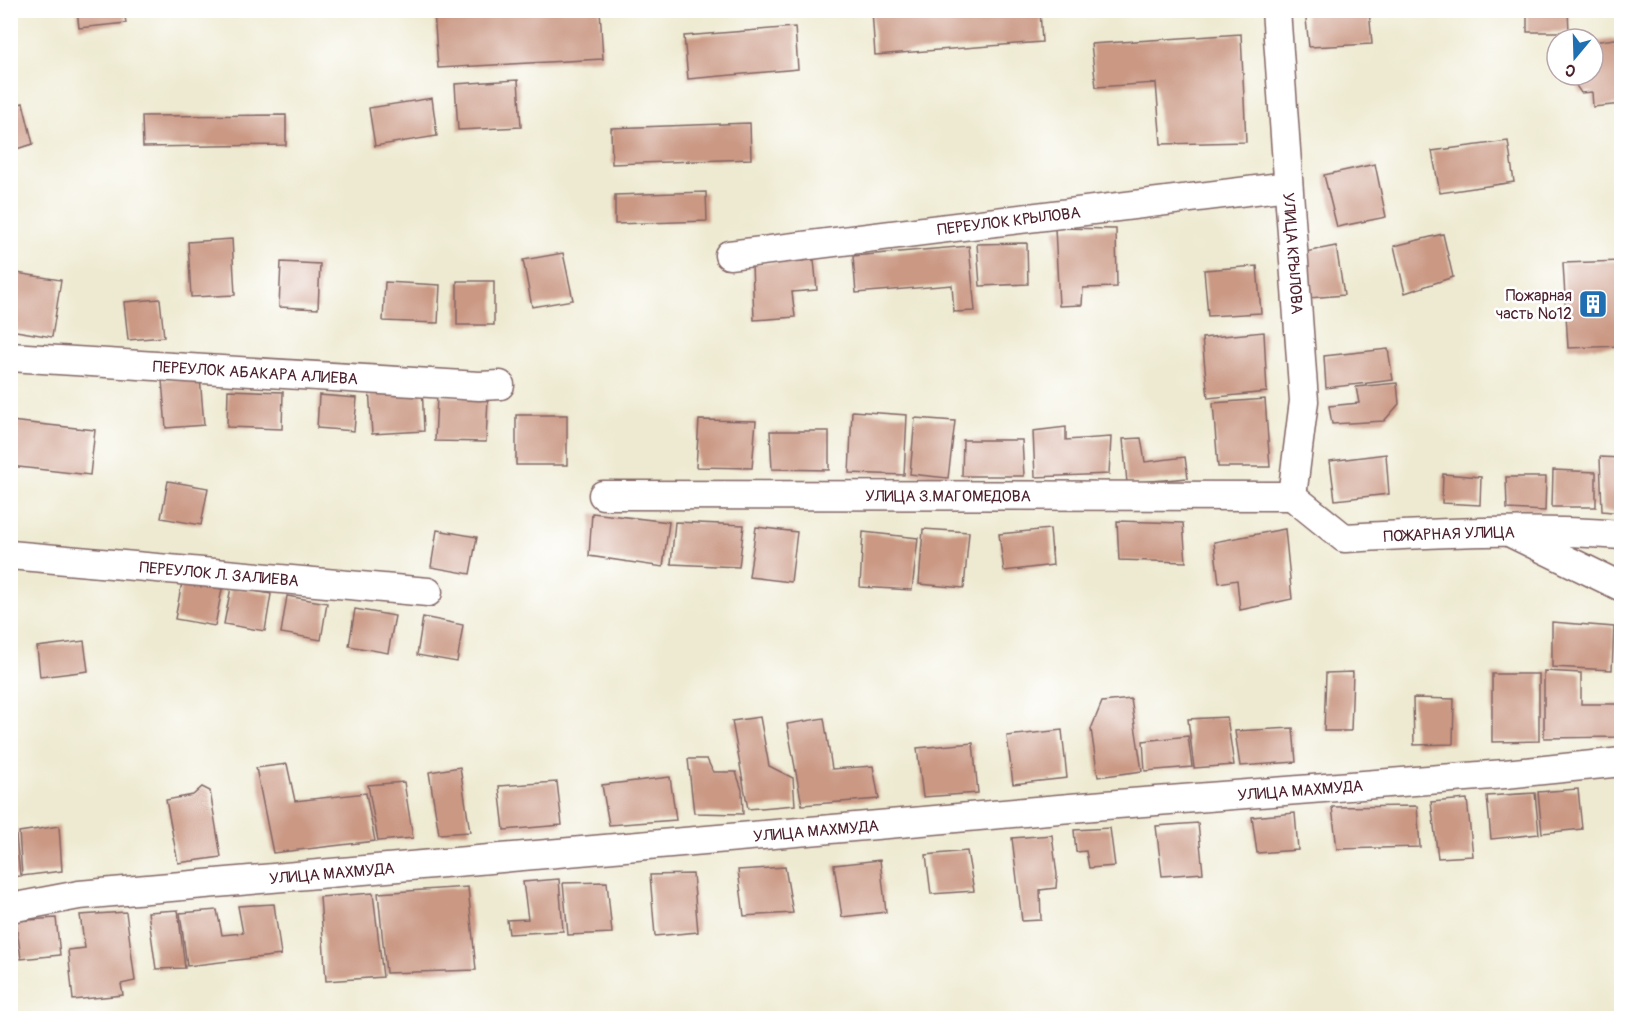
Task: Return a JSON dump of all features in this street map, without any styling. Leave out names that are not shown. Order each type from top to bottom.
[{"type":"street","name":"УЛИЦА КРЫЛОВА","points":[[1276,10],[1304,401],[1292,496]]},
{"type":"street","name":"ПЕРЕУЛОК КРЫЛОВА","points":[[729,255],[1288,186]]},
{"type":"street","name":"ПЕРЕУЛОК АБАКАРА АЛИЕВА","points":[[10,357],[467,385],[500,385]]},
{"type":"street","name":"УЛИЦА З.МАГОМЕДОВА","points":[[603,495],[1292,496]]},
{"type":"street","name":"ПОЖАРНАЯ УЛИЦА","points":[[1292,496],[1344,537],[1509,531],[1571,531],[1622,535]]},
{"type":"street","points":[[1509,531],[1622,587]]},
{"type":"street","name":"ПЕРЕУЛОК Л. ЗАЛИЕВА","points":[[10,555],[428,592]]},
{"type":"street","name":"УЛИЦА МАХМУДА","points":[[10,909],[79,895],[1105,805],[1505,774],[1622,762]]},
{"type":"building","points":[[77,10],[124,10],[126,23],[79,28]]},
{"type":"building","points":[[600,10],[603,59],[438,68],[434,11]]},
{"type":"building","points":[[872,10],[1040,10],[1042,42],[875,55]]},
{"type":"building","points":[[1305,10],[1369,10],[1372,44],[1309,47]]},
{"type":"building","points":[[1527,10],[1568,10],[1569,27],[1545,27],[1545,32],[1527,32]]},
{"type":"building","points":[[795,27],[798,69],[688,79],[684,36]]},
{"type":"building","points":[[1241,34],[1246,142],[1161,144],[1156,83],[1096,87],[1091,44]]},
{"type":"building","points":[[1622,38],[1622,104],[1593,107],[1592,92],[1581,93],[1577,87],[1605,87],[1605,40]]},
{"type":"building","points":[[518,80],[521,127],[458,130],[455,84]]},
{"type":"building","points":[[432,98],[437,136],[375,146],[369,108]]},
{"type":"building","points":[[23,103],[33,144],[10,151],[10,106]]},
{"type":"building","points":[[286,115],[286,145],[143,147],[142,116]]},
{"type":"building","points":[[750,123],[751,159],[612,164],[611,128]]},
{"type":"building","points":[[1508,141],[1514,182],[1440,193],[1432,151]]},
{"type":"building","points":[[1375,164],[1386,217],[1337,227],[1324,175]]},
{"type":"building","points":[[706,192],[707,221],[615,224],[615,195]]},
{"type":"building","points":[[1055,228],[1116,229],[1117,287],[1083,288],[1082,305],[1059,306]]},
{"type":"building","points":[[1443,234],[1453,277],[1405,293],[1394,246]]},
{"type":"building","points":[[232,239],[235,295],[191,297],[188,242]]},
{"type":"building","points":[[1027,243],[1028,284],[980,286],[977,244]]},
{"type":"building","points":[[969,246],[975,311],[954,312],[952,285],[856,293],[853,256]]},
{"type":"building","points":[[1336,246],[1344,295],[1309,298],[1305,252]]},
{"type":"building","points":[[563,253],[573,300],[532,307],[523,260]]},
{"type":"building","points":[[814,260],[817,290],[792,292],[795,317],[754,320],[752,264]]},
{"type":"building","name":"Пожарная часть №12","points":[[1622,261],[1622,346],[1568,348],[1563,263]]},
{"type":"building","points":[[281,262],[320,264],[318,309],[279,307]]},
{"type":"building","points":[[1257,266],[1261,313],[1208,316],[1204,270]]},
{"type":"building","points":[[10,272],[61,280],[52,337],[10,330]]},
{"type":"building","points":[[457,281],[494,281],[494,325],[457,325]]},
{"type":"building","points":[[385,282],[440,285],[438,323],[383,321]]},
{"type":"building","points":[[160,299],[164,337],[128,340],[124,302]]},
{"type":"building","points":[[1264,332],[1267,392],[1208,398],[1202,338]]},
{"type":"building","points":[[1388,349],[1393,380],[1326,388],[1324,356]]},
{"type":"building","points":[[200,377],[204,425],[166,428],[162,380]]},
{"type":"building","points":[[1397,383],[1399,404],[1384,421],[1332,424],[1329,406],[1359,403],[1356,387]]},
{"type":"building","points":[[422,384],[424,431],[372,434],[369,388]]},
{"type":"building","points":[[228,390],[283,392],[282,429],[227,427]]},
{"type":"building","points":[[319,395],[357,398],[354,431],[317,428]]},
{"type":"building","points":[[437,396],[488,398],[486,442],[435,441]]},
{"type":"building","points":[[1265,399],[1270,467],[1218,467],[1213,403]]},
{"type":"building","points":[[852,411],[907,415],[904,475],[849,473]]},
{"type":"building","points":[[516,415],[567,415],[567,465],[516,465]]},
{"type":"building","points":[[915,418],[955,421],[948,478],[910,474]]},
{"type":"building","points":[[699,420],[756,421],[752,468],[696,467]]},
{"type":"building","points":[[10,421],[95,430],[90,475],[10,466]]},
{"type":"building","points":[[1066,427],[1066,440],[1111,437],[1109,474],[1035,477],[1033,431]]},
{"type":"building","points":[[770,431],[829,431],[829,470],[772,469]]},
{"type":"building","points":[[1141,438],[1145,462],[1185,457],[1188,478],[1127,483],[1123,439]]},
{"type":"building","points":[[963,440],[1022,440],[1024,476],[962,476]]},
{"type":"building","points":[[1386,454],[1389,494],[1335,500],[1330,461]]},
{"type":"building","points":[[1600,457],[1622,458],[1622,513],[1602,511]]},
{"type":"building","points":[[1553,470],[1596,472],[1596,507],[1552,507]]},
{"type":"building","points":[[1443,474],[1481,477],[1480,505],[1442,503]]},
{"type":"building","points":[[1506,477],[1546,477],[1545,511],[1507,509]]},
{"type":"building","points":[[168,481],[208,488],[201,525],[161,518]]},
{"type":"building","points":[[592,513],[669,522],[663,567],[589,556]]},
{"type":"building","points":[[1117,521],[1183,523],[1186,562],[1119,560]]},
{"type":"building","points":[[675,522],[744,525],[739,567],[671,564]]},
{"type":"building","points":[[756,527],[797,532],[791,582],[749,577]]},
{"type":"building","points":[[923,529],[969,532],[964,588],[919,584]]},
{"type":"building","points":[[1050,529],[1053,565],[1004,571],[999,534]]},
{"type":"building","points":[[1285,529],[1292,599],[1240,610],[1237,580],[1219,583],[1214,542]]},
{"type":"building","points":[[437,530],[477,537],[470,574],[431,567]]},
{"type":"building","points":[[863,532],[918,538],[912,590],[860,587]]},
{"type":"building","points":[[182,582],[222,589],[215,626],[175,619]]},
{"type":"building","points":[[231,587],[271,594],[265,631],[224,624]]},
{"type":"building","points":[[287,596],[327,603],[321,640],[281,633]]},
{"type":"building","points":[[355,609],[395,616],[388,653],[349,646]]},
{"type":"building","points":[[423,617],[463,625],[457,662],[417,655]]},
{"type":"building","points":[[1552,622],[1614,627],[1612,670],[1552,667]]},
{"type":"building","points":[[84,641],[88,671],[40,677],[37,647]]},
{"type":"building","points":[[1544,671],[1581,673],[1581,704],[1622,704],[1622,737],[1544,738]]},
{"type":"building","points":[[1353,672],[1351,731],[1324,731],[1326,673]]},
{"type":"building","points":[[1492,674],[1539,674],[1539,741],[1492,742]]},
{"type":"building","points":[[1413,698],[1454,699],[1453,744],[1414,745]]},
{"type":"building","points":[[1131,699],[1142,771],[1098,777],[1091,729],[1102,702]]},
{"type":"building","points":[[760,717],[769,766],[793,778],[795,805],[748,809],[732,721]]},
{"type":"building","points":[[1227,717],[1234,765],[1194,768],[1188,719]]},
{"type":"building","points":[[824,718],[832,769],[873,766],[879,799],[802,805],[787,724]]},
{"type":"building","points":[[1293,728],[1296,762],[1240,766],[1235,731]]},
{"type":"building","points":[[1062,730],[1067,778],[1013,784],[1007,736]]},
{"type":"building","points":[[1188,736],[1192,767],[1145,771],[1143,741]]},
{"type":"building","points":[[973,743],[978,793],[923,797],[917,748]]},
{"type":"building","points":[[688,759],[707,759],[713,772],[736,772],[742,790],[743,814],[694,813]]},
{"type":"building","points":[[287,764],[295,801],[366,793],[375,841],[273,853],[256,768]]},
{"type":"building","points":[[460,767],[470,832],[439,834],[429,772]]},
{"type":"building","points":[[670,777],[676,820],[609,825],[602,785]]},
{"type":"building","points":[[404,782],[413,838],[378,841],[368,785]]},
{"type":"building","points":[[557,782],[562,825],[504,830],[499,786]]},
{"type":"building","points":[[202,787],[210,791],[221,857],[178,863],[166,800],[193,795]]},
{"type":"building","points":[[1578,789],[1582,829],[1542,833],[1538,792]]},
{"type":"building","points":[[1535,793],[1539,834],[1491,839],[1487,796]]},
{"type":"building","points":[[1467,799],[1473,856],[1438,858],[1431,802]]},
{"type":"building","points":[[1417,806],[1420,847],[1337,849],[1332,807]]},
{"type":"building","points":[[1295,813],[1298,850],[1257,853],[1252,817]]},
{"type":"building","points":[[1198,823],[1203,873],[1162,876],[1156,826]]},
{"type":"building","points":[[15,826],[20,876],[10,877],[10,827]]},
{"type":"building","points":[[59,826],[62,871],[22,876],[19,832]]},
{"type":"building","points":[[1110,828],[1115,866],[1089,868],[1086,851],[1076,852],[1074,830]]},
{"type":"building","points":[[1052,835],[1057,875],[1056,888],[1040,890],[1041,920],[1022,921],[1012,838]]},
{"type":"building","points":[[967,851],[974,891],[931,894],[926,855]]},
{"type":"building","points":[[880,860],[886,912],[842,917],[834,865]]},
{"type":"building","points":[[785,867],[793,913],[744,916],[738,870]]},
{"type":"building","points":[[693,874],[698,932],[655,936],[650,875]]},
{"type":"building","points":[[559,879],[563,931],[509,934],[507,920],[528,919],[523,882]]},
{"type":"building","points":[[607,882],[612,933],[568,935],[563,883]]},
{"type":"building","points":[[468,887],[476,970],[386,973],[378,893]]},
{"type":"building","points":[[373,893],[383,977],[326,981],[320,897]]},
{"type":"building","points":[[274,904],[281,955],[187,966],[180,913],[217,910],[222,935],[243,933],[238,906]]},
{"type":"building","points":[[178,910],[185,968],[156,969],[148,912]]},
{"type":"building","points":[[126,912],[135,981],[121,984],[123,995],[73,1000],[68,950],[85,948],[80,915]]},
{"type":"building","points":[[56,918],[60,955],[21,959],[16,921]]},
{"type":"place","name":"Пожарная часть №12","points":[[1593,304]]}]
